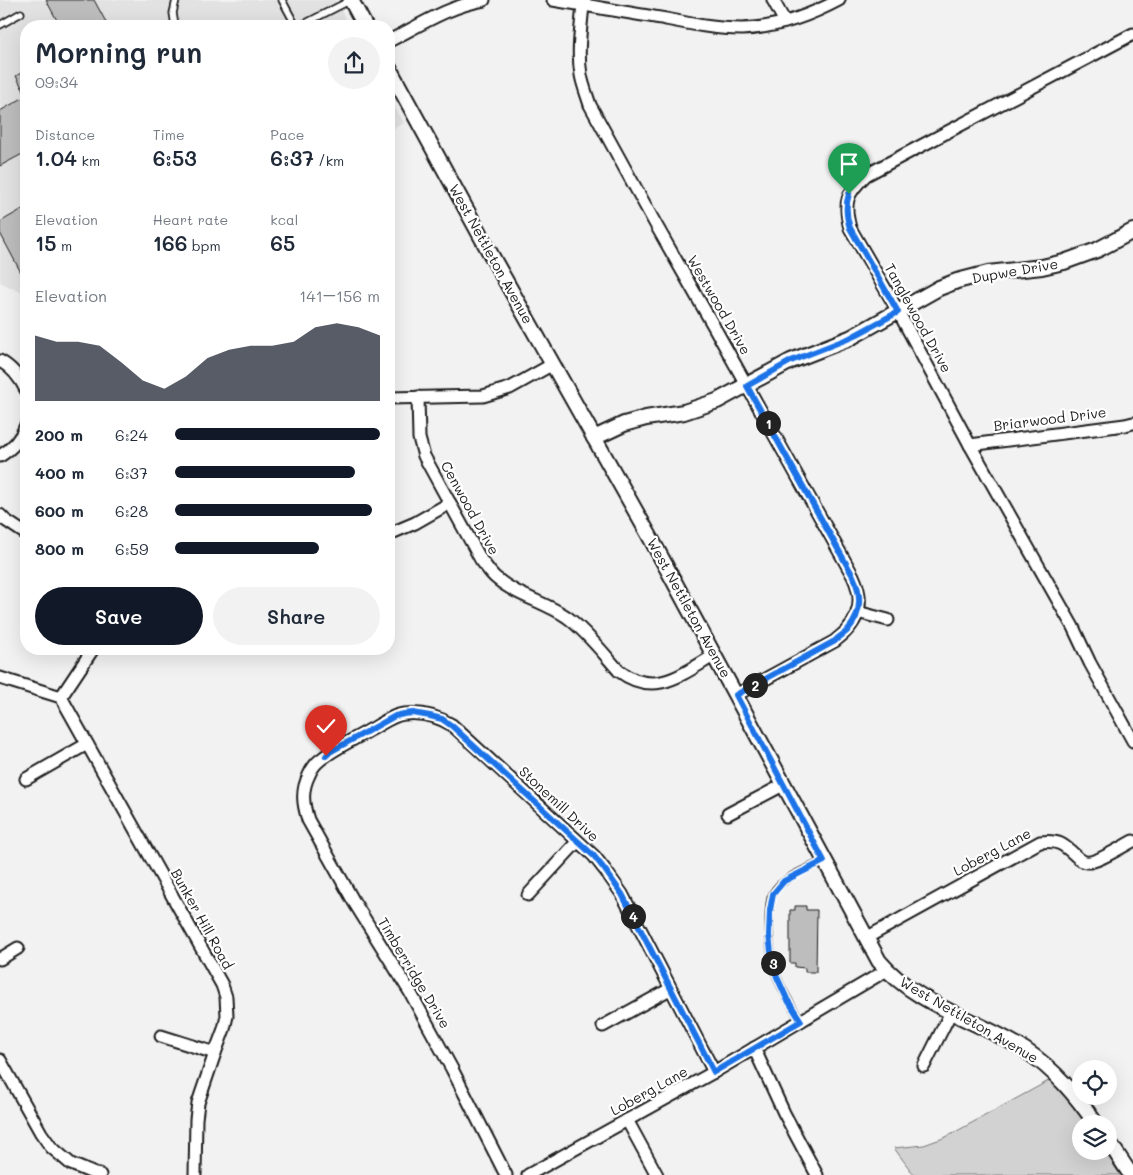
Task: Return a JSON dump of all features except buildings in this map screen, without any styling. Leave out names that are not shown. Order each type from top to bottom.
[{"type":"street","points":[[351,0],[362,20]]},
{"type":"street","points":[[395,38],[446,11],[484,0]]},
{"type":"street","points":[[554,0],[716,28],[743,29],[792,20],[818,11],[839,0]]},
{"type":"street","points":[[773,0],[785,22]]},
{"type":"street","name":"Westwood Drive","points":[[583,4],[580,66],[590,105],[853,576],[858,588],[859,603],[857,612]]},
{"type":"street","name":"Tanglewood Drive","points":[[1133,34],[866,175],[853,187],[846,207],[850,228],[1073,627],[1090,663],[1133,741]]},
{"type":"street","name":"West Nettleton Avenue","points":[[395,79],[715,655],[824,861],[879,960],[902,983],[951,1012],[1003,1037],[1038,1060],[1058,1075],[1082,1102],[1090,1115]]},
{"type":"street","name":"Dupwe Drive","points":[[594,438],[624,424],[646,418],[684,412],[717,401],[791,361],[850,338],[939,288],[957,281],[988,274],[1042,268],[1064,262],[1097,250],[1133,230]]},
{"type":"street","points":[[0,361],[9,366],[20,379]]},
{"type":"street","points":[[395,398],[483,396],[510,388],[553,364]]},
{"type":"street","name":"Cenwood Drive","points":[[418,397],[420,438],[424,456],[481,560],[496,578],[514,590],[568,618],[618,671],[638,682],[654,683],[674,679],[715,655]]},
{"type":"street","name":"Briarwood Drive","points":[[970,444],[1133,423]]},
{"type":"street","points":[[0,456],[8,451],[20,438]]},
{"type":"street","points":[[395,531],[450,503]]},
{"type":"street","points":[[0,515],[20,530]]},
{"type":"street","points":[[736,695],[835,641],[848,630],[857,612],[888,620]]},
{"type":"street","points":[[0,678],[61,697],[89,655]]},
{"type":"street","name":"Bunker Hill Road","points":[[61,697],[222,984],[226,997],[227,1016],[224,1029],[198,1103],[195,1175]]},
{"type":"street","name":"Stonemill Drive","points":[[305,785],[318,762],[330,752],[395,716],[413,713],[442,719],[452,726],[594,856],[605,870],[622,894],[714,1072]]},
{"type":"street","points":[[26,778],[87,744]]},
{"type":"street","name":"Timberridge Drive","points":[[305,785],[303,798],[308,820],[354,902],[410,992],[506,1175]]},
{"type":"street","points":[[728,814],[784,785]]},
{"type":"street","name":"Loberg Lane","points":[[866,938],[1040,842],[1049,841],[1065,845],[1077,858],[1088,862],[1095,861],[1133,841]]},
{"type":"street","points":[[528,895],[577,842]]},
{"type":"street","points":[[0,959],[18,948]]},
{"type":"street","name":"Loberg Lane","points":[[528,1175],[714,1072],[887,970]]},
{"type":"street","points":[[603,1026],[670,989]]},
{"type":"street","points":[[924,1066],[951,1012]]},
{"type":"street","points":[[161,1036],[215,1053]]},
{"type":"street","points":[[754,1048],[784,1113],[817,1175]]},
{"type":"street","points":[[0,1060],[41,1133],[51,1146],[71,1164],[100,1175]]},
{"type":"street","points":[[627,1120],[657,1175]]},
{"type":"street","points":[[1117,1154],[1131,1175]]},
{"type":"lane","points":[[174,20],[176,0]]},
{"type":"lane","points":[[282,0],[293,20]]},
{"type":"lane","points":[[312,20],[351,0]]},
{"type":"lane","points":[[0,25],[21,13]]},
{"type":"lane","points":[[801,1021],[787,999],[772,961],[769,935],[770,910],[773,894],[784,881],[824,861]]},
{"type":"shaded area","points":[[0,0],[335,0],[347,20],[20,20],[20,292],[0,282]]},
{"type":"shaded area","points":[[395,107],[404,123],[395,128]]},
{"type":"shaded area","points":[[1052,1079],[1079,1115],[1072,1115],[1072,1160],[1111,1160],[1120,1175],[914,1175],[894,1148],[924,1145],[946,1137]]},
{"type":"route","points":[[326,756],[395,716],[413,713],[442,719],[594,856],[605,870],[622,894],[714,1072],[801,1021],[787,999],[772,961],[769,935],[770,910],[773,894],[784,881],[824,861],[736,695],[835,641],[848,630],[856,617],[859,603],[858,588],[747,386],[791,361],[850,338],[898,312],[850,228],[846,214],[849,194]]}]
